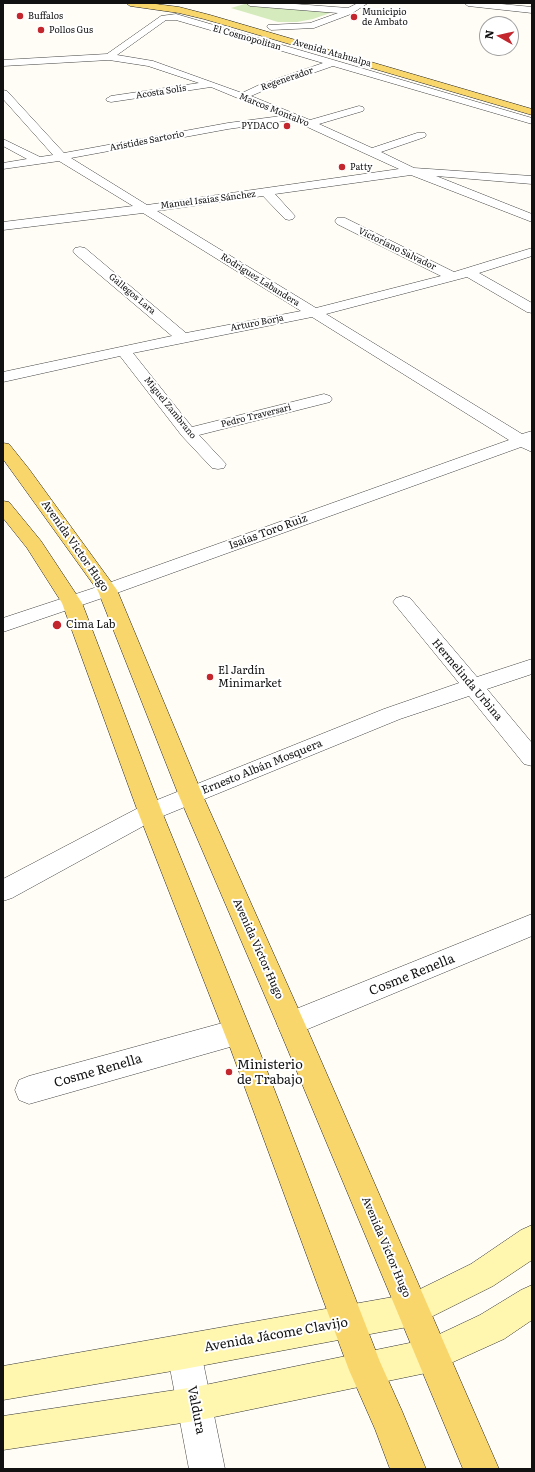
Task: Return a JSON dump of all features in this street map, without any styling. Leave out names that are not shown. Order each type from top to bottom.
[{"type":"main road","name":"Avenida Atahualpa","points":[[130,3],[185,11],[305,41],[532,103]]},
{"type":"main road","name":"Avenida Atahualpa","points":[[173,3],[204,9],[271,27],[305,41],[532,112]]},
{"type":"main road","name":"Avenida Victor Hugo","points":[[3,448],[23,473],[107,590],[191,796],[291,1024],[481,1469]]},
{"type":"main road","points":[[3,506],[34,545],[72,602],[150,812],[237,1032],[366,1370],[408,1469]]},
{"type":"street","points":[[250,3],[350,11]]},
{"type":"street","points":[[271,27],[311,26],[350,11],[364,3]]},
{"type":"street","points":[[468,3],[532,10]]},
{"type":"street","name":"El Cosmopolitan","points":[[109,57],[164,18],[176,17],[532,121]]},
{"type":"street","points":[[305,41],[311,26]]},
{"type":"street","name":"Marcos Montalvo","points":[[3,63],[109,57],[150,63],[212,84],[241,97],[309,123],[412,172],[532,218]]},
{"type":"street","name":"Regenerador","points":[[241,97],[263,87],[334,62]]},
{"type":"street","name":"Acosta Solís","points":[[111,99],[212,84]]},
{"type":"street","name":"Rodríguez Labandera","points":[[3,93],[61,157],[313,313],[529,441]]},
{"type":"street","points":[[309,123],[359,109]]},
{"type":"street","points":[[10,116],[23,115]]},
{"type":"street","name":"Arístides Sartorio","points":[[3,166],[61,157],[215,128],[291,117]]},
{"type":"street","points":[[372,152],[421,134]]},
{"type":"street","points":[[3,142],[38,160]]},
{"type":"street","points":[[412,172],[532,180]]},
{"type":"street","name":"Manuel Isaías Sánchez","points":[[3,226],[267,193],[412,172]]},
{"type":"street","points":[[267,193],[289,216]]},
{"type":"street","name":"Victoriano Salvador","points":[[341,221],[453,277]]},
{"type":"street","name":"Gallegos Lara","points":[[80,251],[183,338]]},
{"type":"street","name":"Arturo Borja","points":[[3,377],[123,350],[313,313],[453,277],[532,252]]},
{"type":"street","points":[[468,272],[532,308]]},
{"type":"street","name":"Miguel Zambrano","points":[[123,350],[188,433],[218,464]]},
{"type":"street","name":"Pedro Traversari","points":[[188,433],[324,399]]},
{"type":"street","name":"Isaías Toro Ruiz","points":[[3,625],[107,590],[529,441]]},
{"type":"street","name":"Hermelinda Urbina","points":[[403,602],[532,758]]},
{"type":"street","name":"Ernesto Albán Mosquera","points":[[3,891],[150,812],[392,714],[532,666]]},
{"type":"street","name":"Cosme Renella","points":[[291,1024],[532,925]]},
{"type":"street","name":"Cosme Renella","points":[[29,1090],[237,1032]]},
{"type":"street","name":"Avenida Jácome Clavijo","points":[[3,1383],[184,1352],[413,1310],[482,1275],[532,1241]]},
{"type":"street","points":[[3,1434],[195,1404],[366,1370],[432,1355],[492,1327],[532,1301]]},
{"type":"street","name":"Valdura","points":[[184,1352],[207,1469]]},
{"type":"green space","points":[[248,3],[333,12],[313,19],[297,22],[278,22],[231,8]]},
{"type":"place","name":"Buffalos","points":[[20,16]]},
{"type":"place","name":"Municipio de Ambato","points":[[354,17]]},
{"type":"place","name":"Pollos Gus","points":[[41,30]]},
{"type":"place","name":"PYDACO","points":[[287,126]]},
{"type":"place","name":"Patty","points":[[342,167]]},
{"type":"place","name":"Cima Lab","points":[[57,625]]},
{"type":"place","name":"El Jardín Minimarket","points":[[210,677]]},
{"type":"place","name":"Ministerio de Trabajo","points":[[229,1072]]}]
